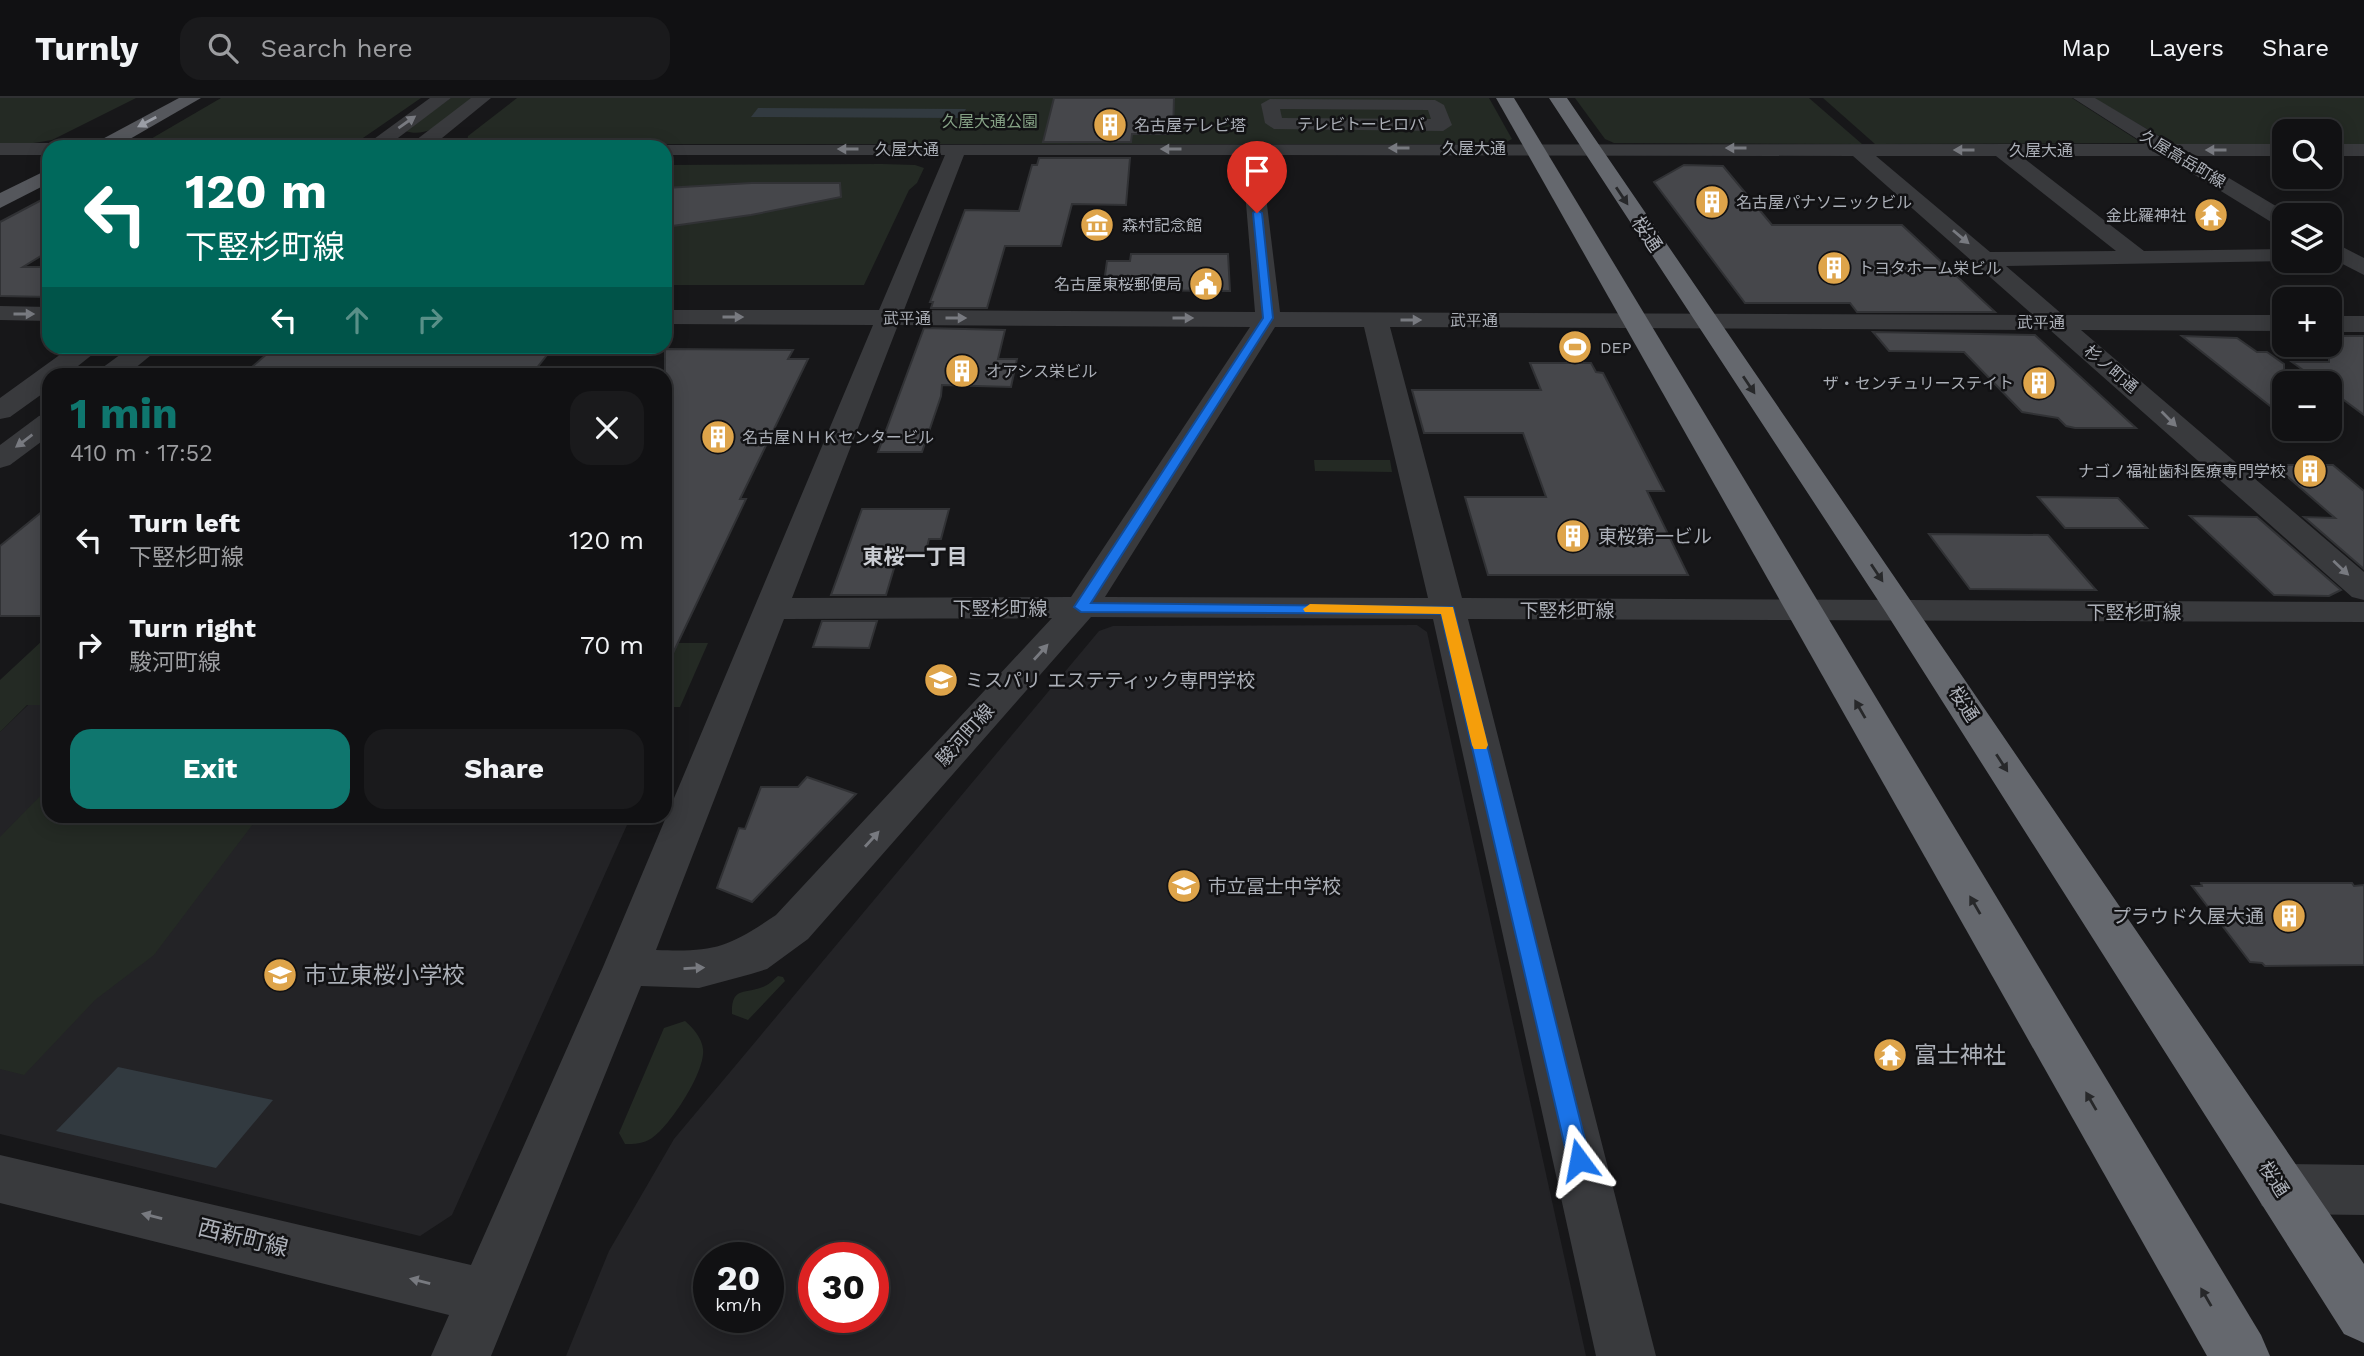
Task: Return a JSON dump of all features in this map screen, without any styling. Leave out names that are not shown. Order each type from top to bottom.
[{"type":"highway","points":[[1505,98],[2240,1356]]},
{"type":"highway","name":"桜通","points":[[1558,98],[1902,611],[2364,1314]]},
{"type":"main road","points":[[98,140],[160,98]]},
{"type":"main road","points":[[99,140],[192,98]]},
{"type":"main road","points":[[4,170],[42,160]]},
{"type":"main road","points":[[0,202],[42,180]]},
{"type":"street","points":[[383,140],[442,98]]},
{"type":"street","points":[[428,140],[482,98]]},
{"type":"street","name":"久屋高岳町線","points":[[2082,98],[2272,213]]},
{"type":"street","name":"テレビトーヒロバ","points":[[1270,104],[1349,104],[1435,105],[1443,125],[1274,123],[1270,104]]},
{"type":"street","points":[[0,149],[42,149]]},
{"type":"street","name":"久屋大通","points":[[672,149],[2272,150]]},
{"type":"street","points":[[461,1356],[626,967],[957,149]]},
{"type":"street","points":[[1251,149],[1268,318]]},
{"type":"street","name":"杉ノ町通","points":[[1857,149],[1987,259],[2364,590]]},
{"type":"street","points":[[2000,150],[2138,257]]},
{"type":"street","points":[[2342,150],[2364,150]]},
{"type":"street","points":[[1987,259],[2272,256]]},
{"type":"street","points":[[0,313],[42,314]]},
{"type":"street","name":"武平通","points":[[672,317],[2272,323]]},
{"type":"street","name":"駿河町線","points":[[626,967],[699,970],[751,956],[792,926],[1081,607],[1268,318]]},
{"type":"street","points":[[1375,319],[1448,610],[1626,1356]]},
{"type":"street","points":[[2342,324],[2364,324]]},
{"type":"street","points":[[60,368],[79,354]]},
{"type":"street","points":[[120,368],[138,354]]},
{"type":"street","points":[[0,411],[42,381]]},
{"type":"street","points":[[0,459],[42,427]]},
{"type":"street","name":"下竪杉町線","points":[[771,609],[1081,607],[2364,612]]},
{"type":"street","name":"西新町線","points":[[0,1179],[487,1297]]},
{"type":"street","points":[[2281,1189],[2364,1190]]},
{"type":"shaded area","points":[[758,108],[966,109],[961,118],[751,117]]},
{"type":"shaded area","name":"市立冨士中学校","points":[[1417,625],[1427,632],[1586,1356],[566,1356],[609,1251],[674,1139],[1099,631],[1113,626]]},
{"type":"shaded area","name":"市立東桜小学校","points":[[28,705],[42,705],[42,823],[628,823],[452,1215],[420,1236],[0,1134],[0,732]]},
{"type":"shaded area","points":[[118,1067],[273,1100],[216,1168],[56,1131]]},
{"type":"green space","points":[[0,98],[136,98],[52,140],[0,143]]},
{"type":"green space","points":[[221,98],[421,98],[357,140],[149,140]]},
{"type":"green space","points":[[451,98],[474,98],[442,124],[424,132],[405,131]]},
{"type":"green space","name":"久屋大通公園","points":[[517,98],[1489,98],[1512,139],[1503,144],[672,144],[672,140],[467,140],[468,136]]},
{"type":"green space","points":[[1575,98],[1809,98],[1862,144],[1614,143],[1605,139]]},
{"type":"green space","points":[[1823,98],[2072,98],[2142,143],[1875,144]]},
{"type":"green space","points":[[2093,98],[2364,98],[2364,145],[2342,145],[2342,119],[2272,119],[2272,145],[2173,144]]},
{"type":"green space","points":[[882,164],[915,165],[924,168],[917,183],[909,190],[864,285],[672,285],[672,165]]},
{"type":"green space","points":[[1314,460],[1390,460],[1392,472],[1315,471]]},
{"type":"green space","points":[[42,641],[42,705],[27,705],[0,732],[0,680]]},
{"type":"green space","points":[[672,643],[708,643],[680,707],[672,707]]},
{"type":"green space","points":[[42,794],[42,823],[254,823],[154,955],[95,1000],[24,1075],[0,1069],[0,837]]},
{"type":"green space","points":[[778,976],[785,981],[748,1020],[732,1014],[732,1005],[737,995],[765,986]]},
{"type":"green space","points":[[685,1021],[699,1037],[703,1049],[699,1071],[693,1084],[659,1132],[645,1141],[625,1144],[619,1133],[664,1028]]},
{"type":"building","name":"名古屋テレビ塔","points":[[1054,98],[1174,98],[1173,134],[1132,134],[1131,142],[1043,142]]},
{"type":"building","points":[[1039,158],[1130,158],[1126,205],[1072,204],[1061,246],[1005,246],[987,308],[931,308],[933,302],[930,302],[965,210],[1019,211],[1032,165],[1037,165]]},
{"type":"building","name":"トヨタホーム栄ビル","points":[[1684,165],[1723,166],[1772,225],[1902,225],[1995,312],[1857,312],[1850,303],[1745,303],[1654,182]]},
{"type":"building","points":[[751,183],[840,183],[841,197],[751,215],[672,226],[672,188]]},
{"type":"building","points":[[42,200],[42,255],[23,267],[42,267],[42,297],[0,296],[0,222]]},
{"type":"building","points":[[1131,254],[1228,254],[1230,291],[1103,290],[1107,261],[1130,261]]},
{"type":"building","name":"オアシス栄ビル","points":[[924,328],[1005,330],[998,359],[1017,359],[1011,387],[942,385],[941,396],[922,452],[878,452]]},
{"type":"building","name":"ザ・センチュリーステイト","points":[[1873,332],[2035,335],[2136,428],[2075,428],[2066,426],[2058,418],[2022,412],[1964,352],[1889,351]]},
{"type":"building","points":[[2182,336],[2237,338],[2257,352],[2267,352],[2284,364],[2284,371],[2272,371],[2272,407]]},
{"type":"building","points":[[2342,336],[2364,336],[2364,415],[2342,399],[2342,371],[2304,371],[2292,362],[2329,362],[2329,357],[2342,357]]},
{"type":"building","name":"名古屋ＮＨＫセンタービル","points":[[672,349],[793,350],[788,359],[808,359],[740,499],[746,499],[672,655],[672,368],[665,368],[665,354],[672,354]]},
{"type":"building","points":[[267,354],[548,354],[537,368],[251,368]]},
{"type":"building","points":[[1530,363],[1591,363],[1596,372],[1603,373],[1664,491],[1647,491],[1688,575],[1488,575],[1465,497],[1546,497],[1523,433],[1424,433],[1412,390],[1541,390]]},
{"type":"building","points":[[2274,465],[2333,465],[2364,491],[2364,569],[2304,517],[2335,518]]},
{"type":"building","points":[[2038,497],[2118,498],[2147,528],[2065,528]]},
{"type":"building","points":[[862,509],[949,509],[941,539],[929,539],[925,555],[898,555],[886,595],[831,595]]},
{"type":"building","points":[[42,512],[42,616],[0,616],[0,546]]},
{"type":"building","points":[[2190,516],[2257,517],[2341,590],[2329,596],[2274,595]]},
{"type":"building","points":[[1929,534],[2048,535],[2096,590],[1970,589]]},
{"type":"building","points":[[822,621],[877,621],[869,648],[813,647]]},
{"type":"building","points":[[807,777],[856,794],[752,902],[717,888],[739,828],[745,829],[761,787],[798,787]]},
{"type":"building","name":"プラウド久屋大通","points":[[2201,883],[2364,885],[2364,965],[2265,966],[2262,963],[2250,962],[2192,886],[2202,886]]},
{"type":"slow traffic","points":[[1310,609],[1448,610],[1480,745]]},
{"type":"place","name":"名古屋テレビ塔","points":[[1110,125]]},
{"type":"place","name":"名古屋パナソニックビル","points":[[1712,202]]},
{"type":"place","name":"金比羅神社","points":[[2211,215]]},
{"type":"place","name":"森村記念館","points":[[1097,225]]},
{"type":"place","name":"トヨタホーム栄ビル","points":[[1834,268]]},
{"type":"place","name":"名古屋東桜郵便局","points":[[1206,284]]},
{"type":"place","name":"DEP","points":[[1575,347]]},
{"type":"place","name":"オアシス栄ビル","points":[[962,371]]},
{"type":"place","name":"ザ・センチュリーステイト","points":[[2039,383]]},
{"type":"place","name":"名古屋ＮＨＫセンタービル","points":[[718,437]]},
{"type":"place","name":"ナゴノ福祉歯科医療専門学校","points":[[2310,471]]},
{"type":"place","name":"東桜第一ビル","points":[[1573,536]]},
{"type":"place","name":"ミスパリ エステティック専門学校","points":[[941,680]]},
{"type":"place","name":"市立冨士中学校","points":[[1184,886]]},
{"type":"place","name":"プラウド久屋大通","points":[[2289,916]]},
{"type":"place","name":"市立東桜小学校","points":[[280,975]]},
{"type":"place","name":"富士神社","points":[[1890,1055]]},
{"type":"district","name":"東桜一丁目","points":[[915,556]]},
{"type":"route","points":[[1257,213],[1268,318],[1081,607],[1448,610],[1579,1160]]}]
